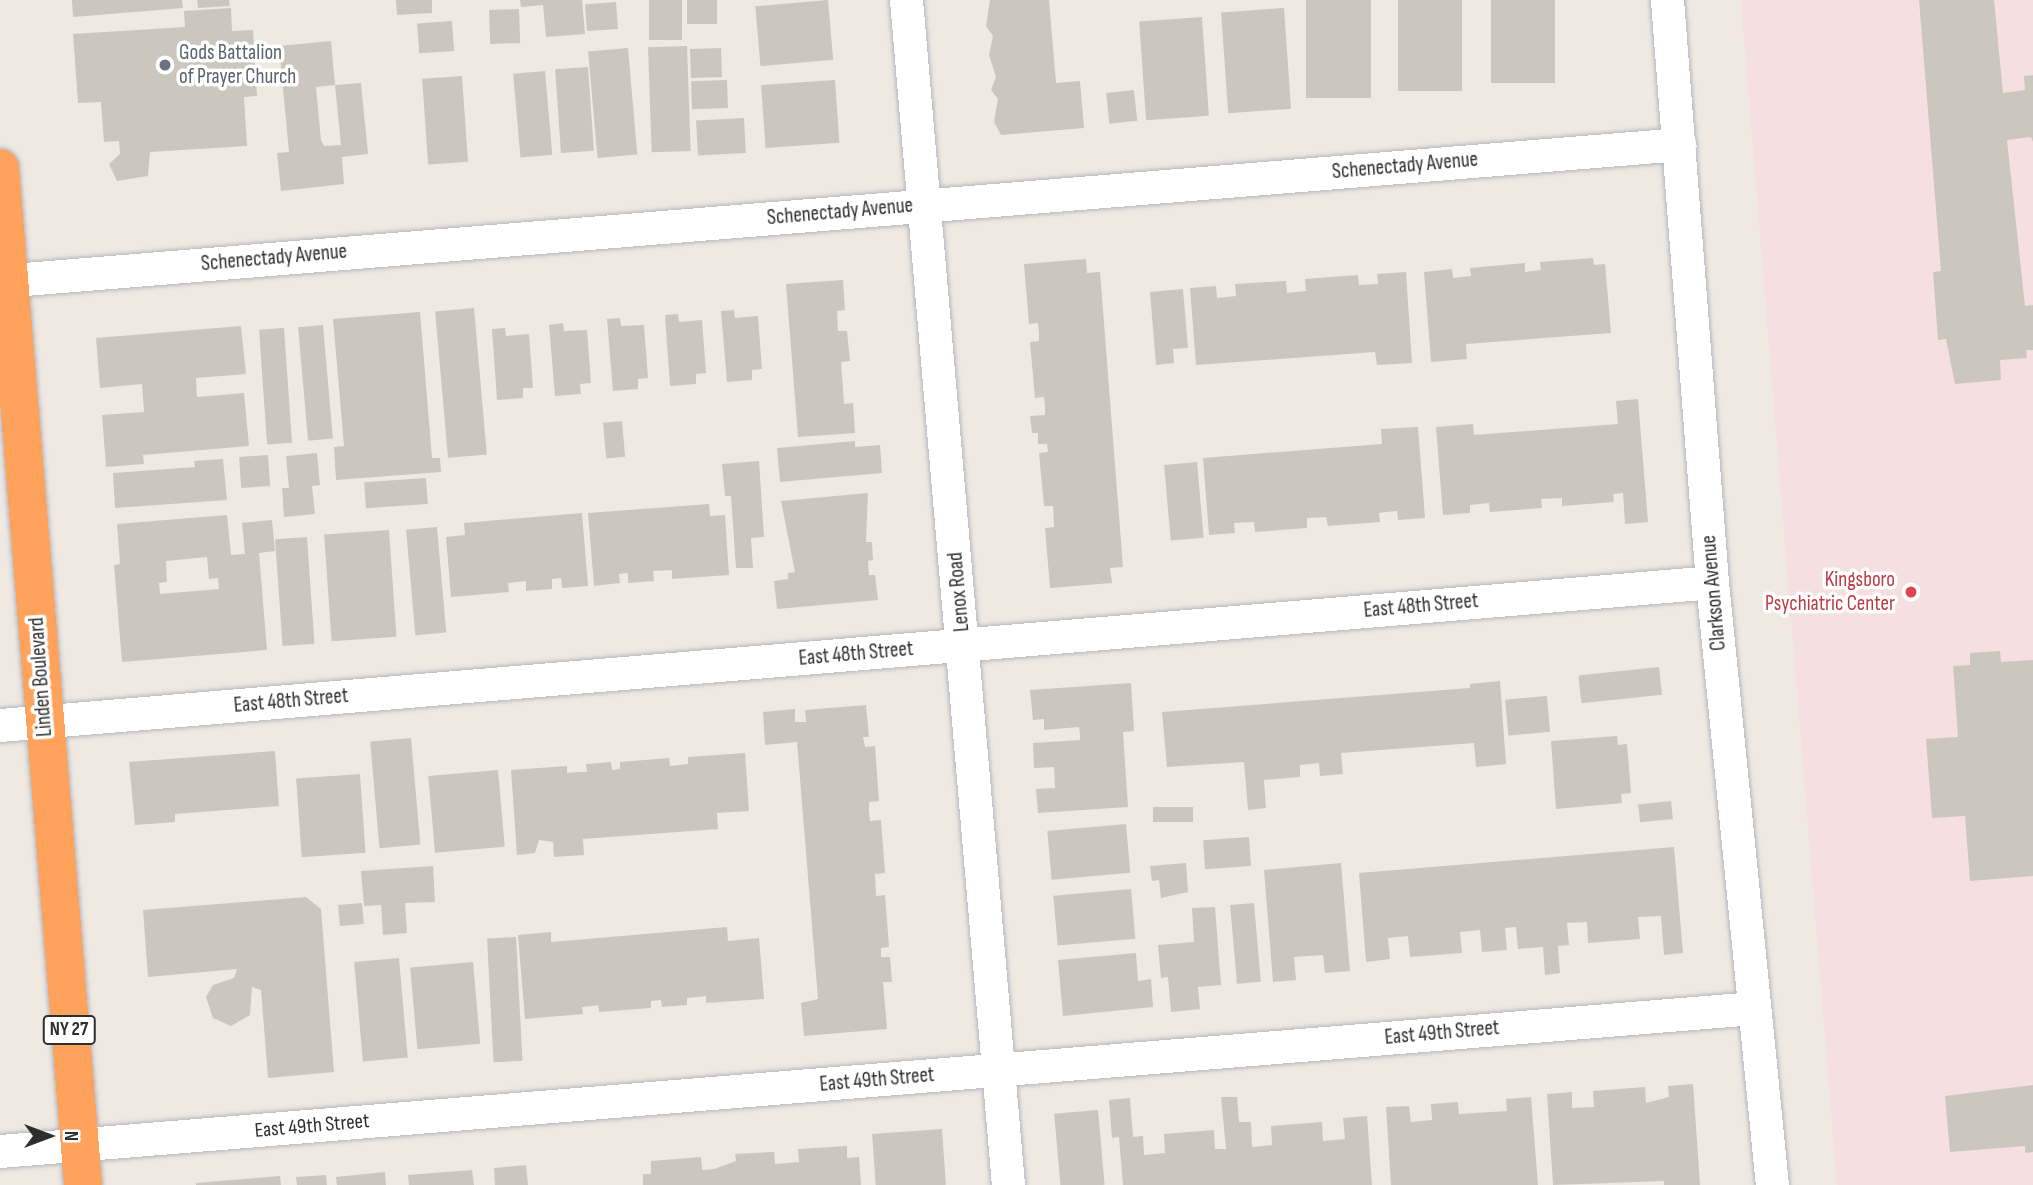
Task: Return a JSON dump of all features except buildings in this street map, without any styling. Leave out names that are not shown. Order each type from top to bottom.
[{"type":"highway","name":"Linden Boulevard","points":[[0,168],[5,281],[83,1185]]},
{"type":"street","name":"Lenox Road","points":[[906,0],[964,645],[1007,1185]]},
{"type":"street","name":"Clarkson Avenue","points":[[1667,0],[1712,582],[1772,1185]]},
{"type":"street","name":"Schenectady Avenue","points":[[5,281],[1679,144]]},
{"type":"street","name":"East 48th Street","points":[[0,725],[1712,582]]},
{"type":"street","name":"East 49th Street","points":[[0,1151],[1754,1008]]},
{"type":"shaded area","name":"Kingsboro Psychiatric Center","points":[[1741,0],[2033,0],[2033,1185],[1837,1185]]},
{"type":"place","name":"Gods Battalion of Prayer Church","points":[[165,65]]},
{"type":"place","name":"Kingsboro Psychiatric Center","points":[[1911,592]]}]
